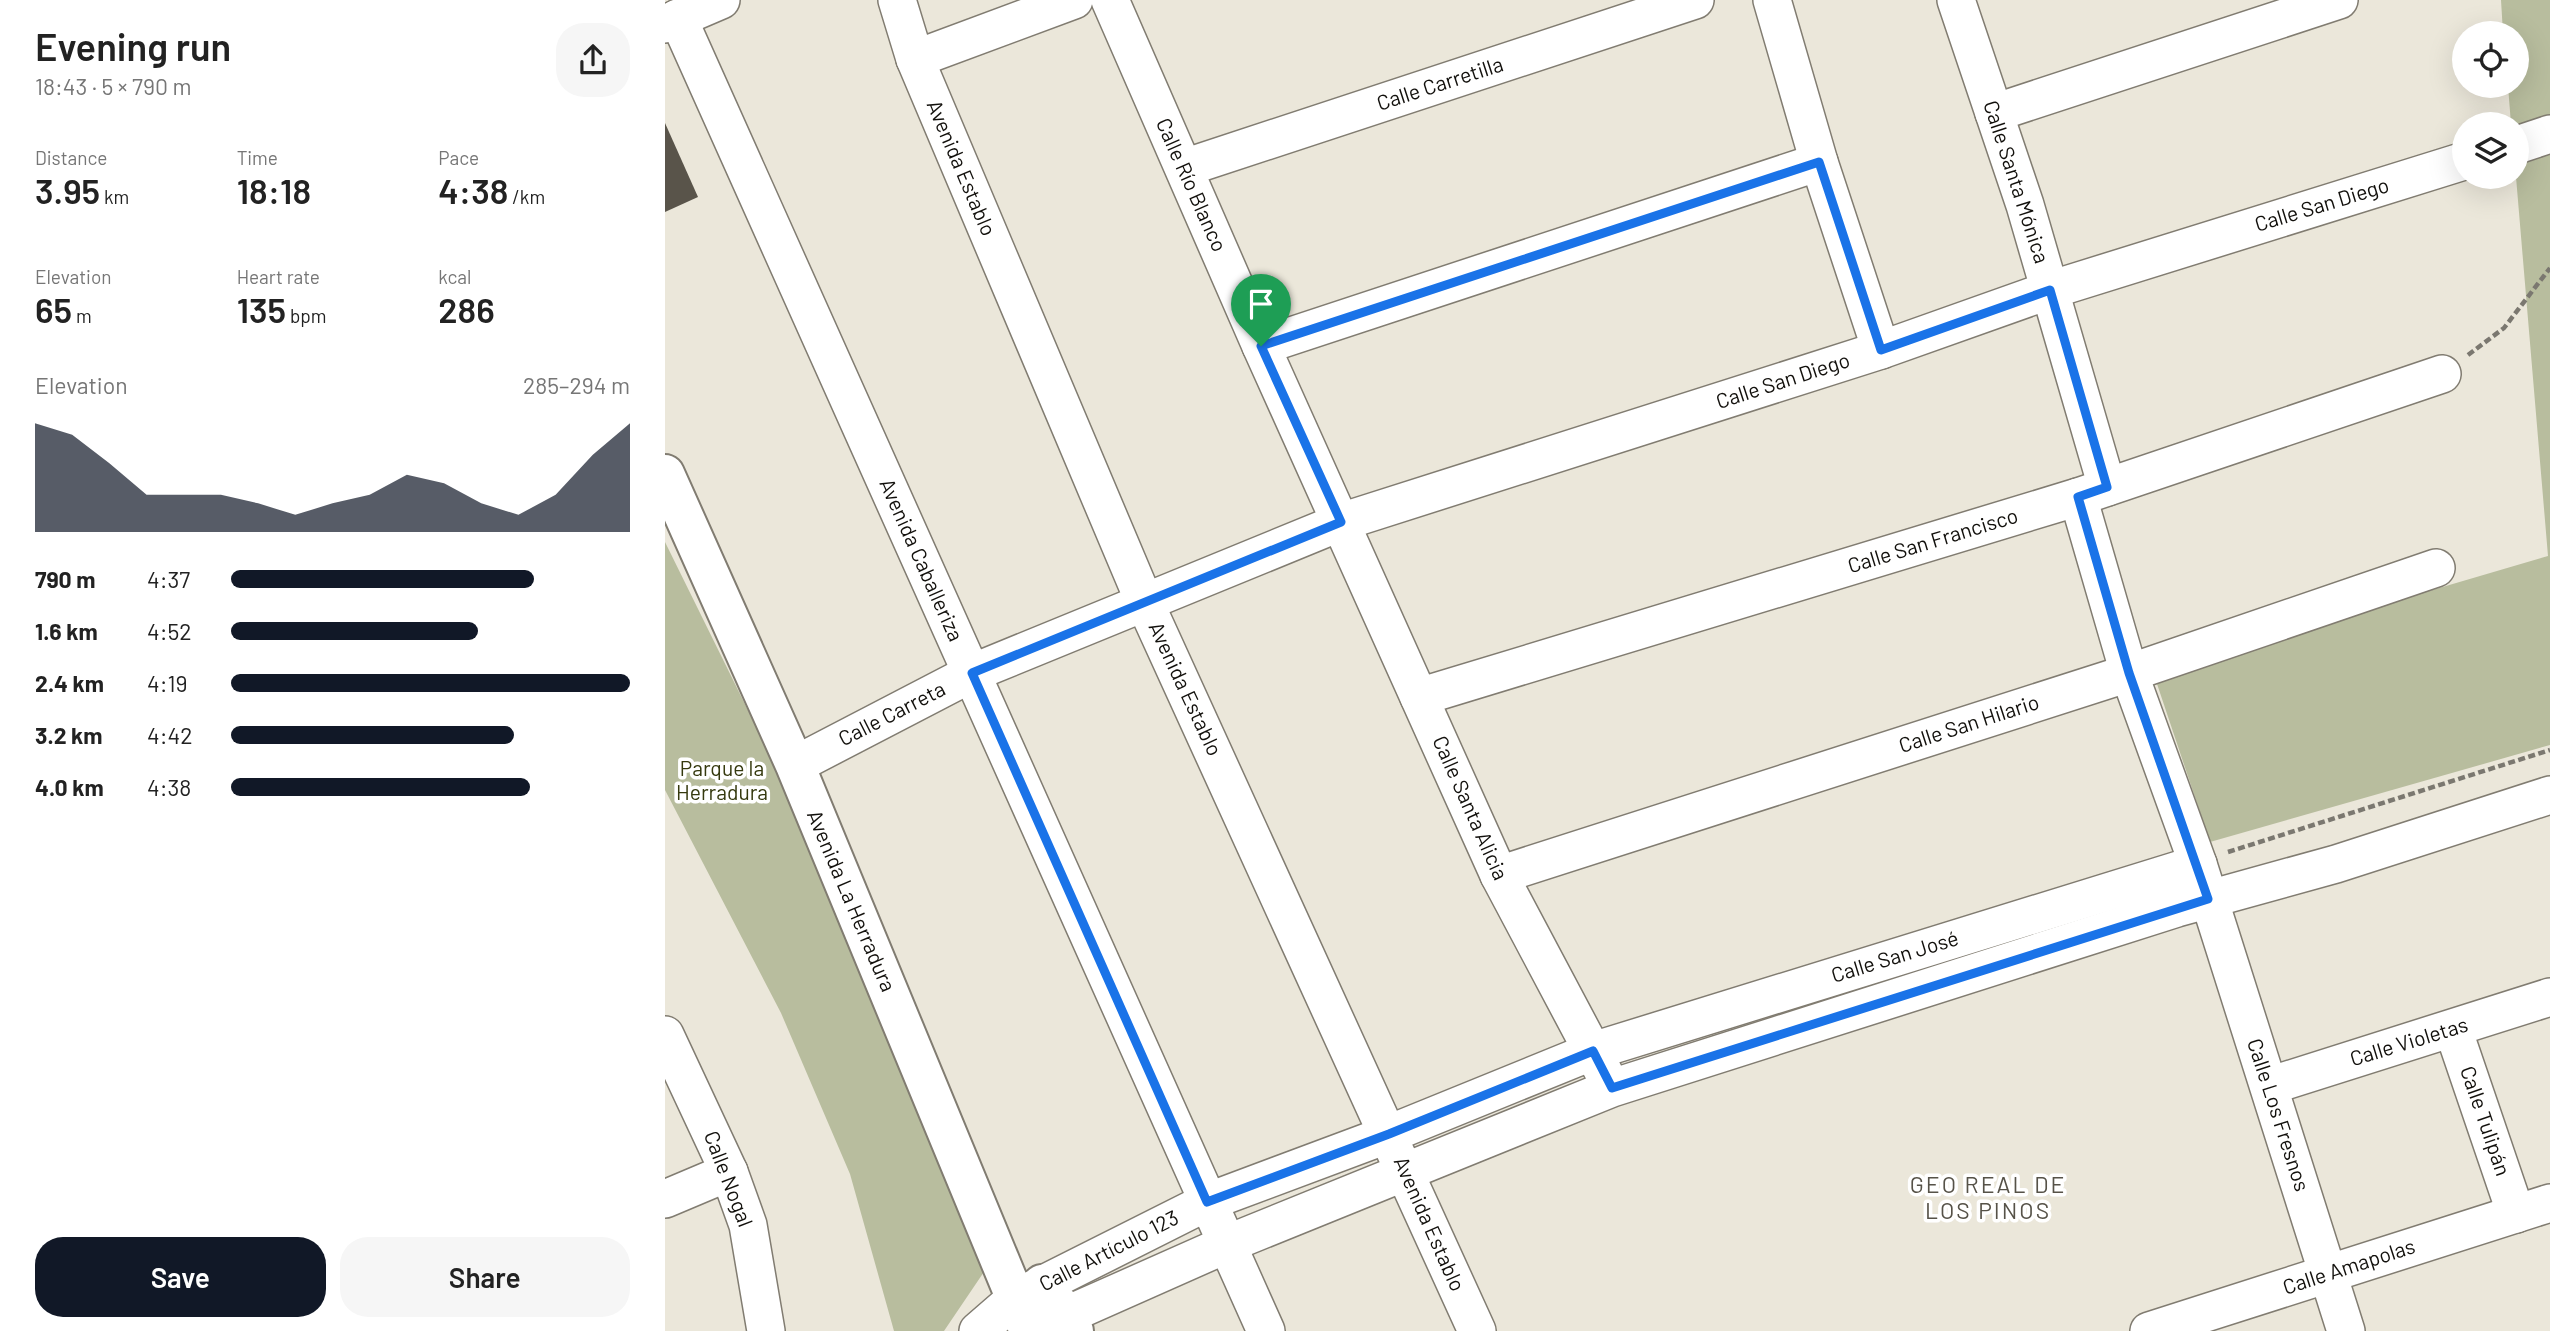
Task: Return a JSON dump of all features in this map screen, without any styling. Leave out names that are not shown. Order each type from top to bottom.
[{"type":"street","points":[[672,21],[722,0]]},
{"type":"street","name":"Avenida Establo","points":[[897,0],[915,59],[1144,601],[1477,1331]]},
{"type":"street","points":[[915,59],[1074,0]]},
{"type":"street","name":"Calle Río Blanco","points":[[1111,0],[1261,346],[1341,522]]},
{"type":"street","name":"Calle Carretilla","points":[[1184,169],[1695,0]]},
{"type":"street","points":[[1772,0],[1819,162],[1881,350]]},
{"type":"street","name":"Calle Santa Mónica","points":[[1956,0],[2050,290],[2129,673],[2198,864],[2208,899]]},
{"type":"street","points":[[1994,113],[2339,0]]},
{"type":"street","name":"Avenida Caballeriza","points":[[672,21],[972,673],[1266,1331]]},
{"type":"street","points":[[2529,141],[2550,134]]},
{"type":"street","points":[[1261,346],[1819,162]]},
{"type":"street","name":"Calle San Diego","points":[[1341,522],[1881,350],[2050,290],[2452,165]]},
{"type":"street","name":"Calle San Francisco","points":[[1419,697],[2093,492],[2442,374]]},
{"type":"street","name":"Avenida La Herradura","points":[[665,474],[795,765],[1029,1304],[1061,1326]]},
{"type":"street","name":"Calle Carreta","points":[[795,765],[972,673],[1341,522]]},
{"type":"street","name":"Calle Santa Alicia","points":[[1341,522],[1499,875],[1612,1088]]},
{"type":"street","name":"Calle San Hilario","points":[[1499,875],[2129,673],[2436,568]]},
{"type":"street","name":"Calle San José","points":[[1612,1088],[2208,899],[2336,864],[2550,795]]},
{"type":"street","name":"Calle San José","points":[[1593,1051],[2198,864]]},
{"type":"street","name":"Calle Los Fresnos","points":[[2208,899],[2346,1331]]},
{"type":"street","name":"Calle Violetas","points":[[2269,1086],[2550,997]]},
{"type":"street","name":"Calle Tulipán","points":[[2453,1029],[2533,1208]]},
{"type":"street","name":"Calle Nogal","points":[[665,1035],[729,1172],[748,1225],[766,1331]]},
{"type":"street","name":"Calle Artículo 123","points":[[978,1331],[1207,1202],[1389,1134],[1593,1051]]},
{"type":"street","name":"Calle Artículo 123","points":[[1061,1326],[1227,1244],[1612,1088]]},
{"type":"street","points":[[665,1199],[729,1172]]},
{"type":"street","name":"Calle Amapolas","points":[[2149,1331],[2533,1208]]},
{"type":"path","points":[[2442,374],[2504,328],[2550,268]]},
{"type":"path","points":[[2198,864],[2242,845],[2550,750]]},
{"type":"green space","points":[[2501,0],[2550,0],[2550,745],[2210,842],[2153,672],[2548,556],[2517,189],[2529,189],[2529,112],[2510,112],[2509,98],[2529,98],[2529,21],[2502,21]]},
{"type":"green space","name":"Parque la Herradura","points":[[665,542],[778,771],[992,1260],[944,1331],[894,1331],[850,1174],[781,1013],[665,790]]},
{"type":"building","points":[[665,123],[698,197],[665,212]]},
{"type":"district","name":"GEO REAL DE LOS PINOS","points":[[1988,1198]]},
{"type":"route","points":[[1819,162],[1881,350],[2050,290],[2107,487],[2078,497],[2129,673],[2198,864],[2208,899],[1612,1088],[1593,1051],[1389,1134],[1207,1202],[972,673],[1341,522],[1261,346],[1819,162]]}]
